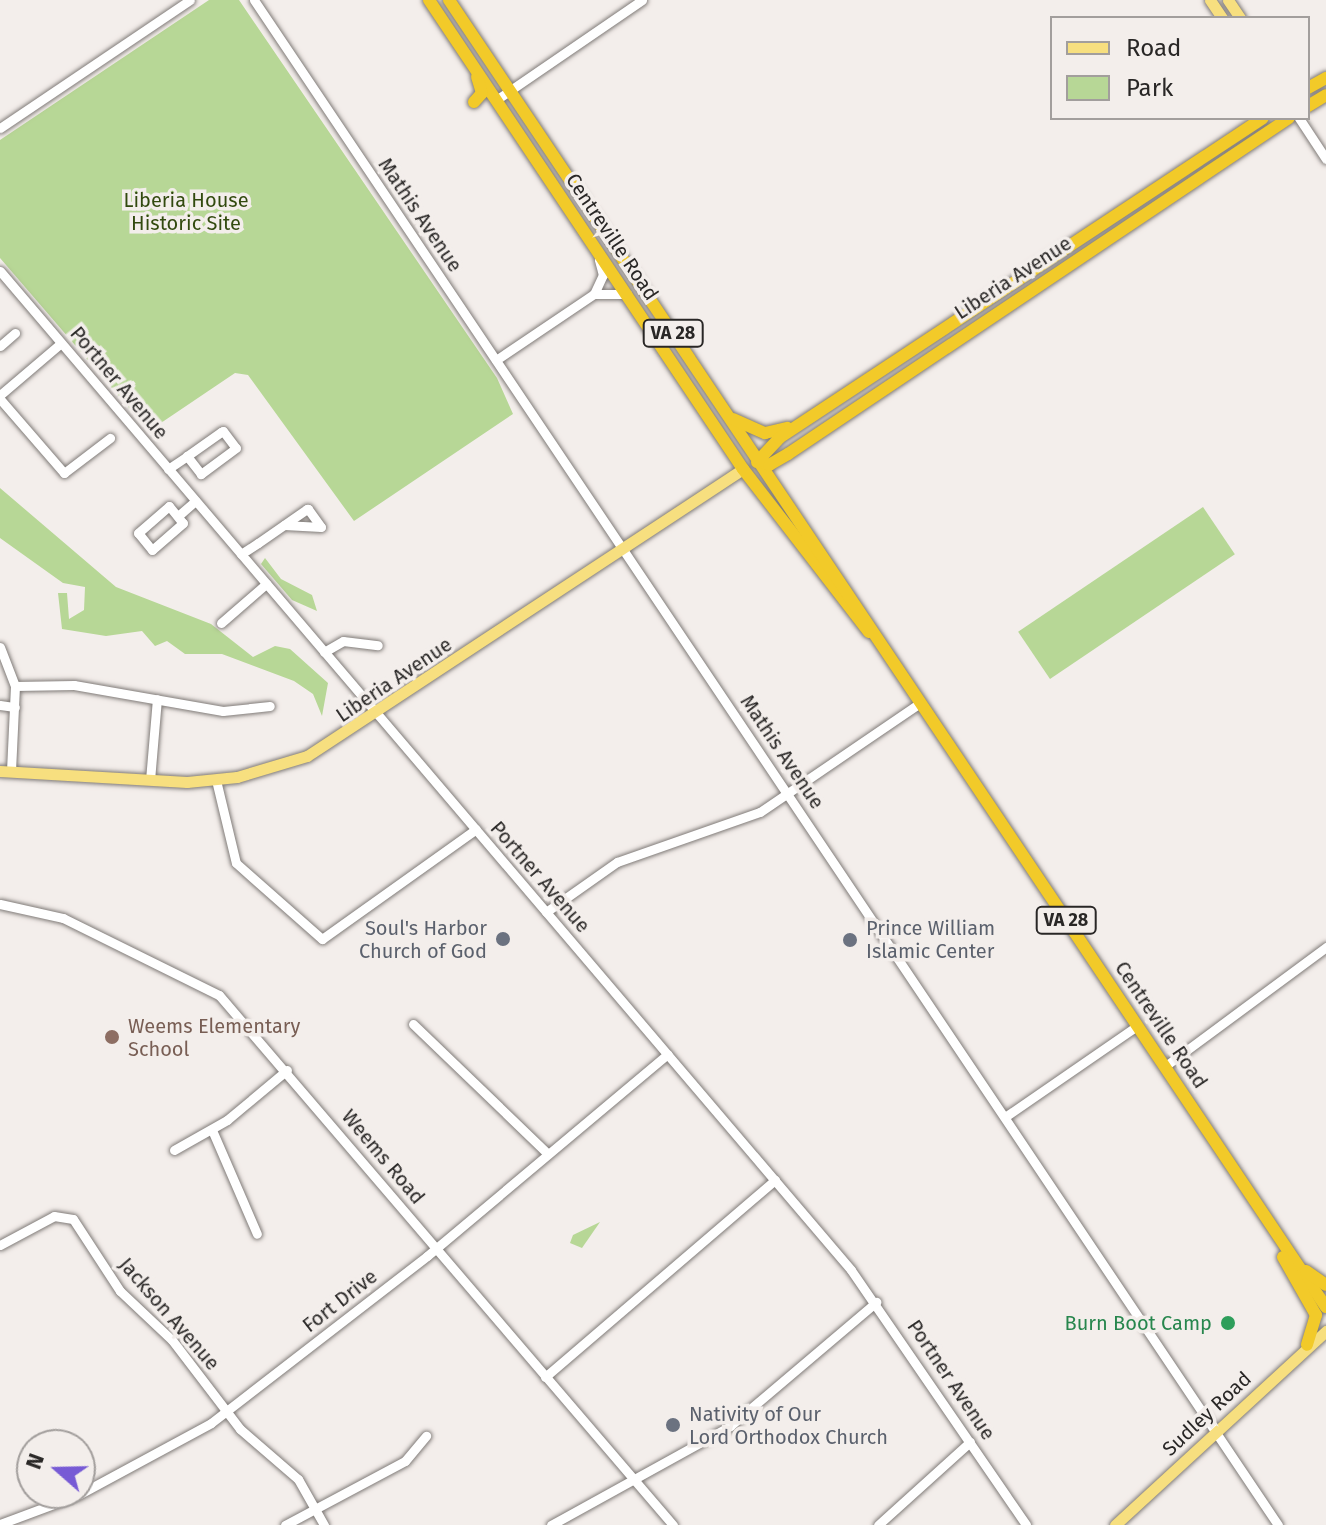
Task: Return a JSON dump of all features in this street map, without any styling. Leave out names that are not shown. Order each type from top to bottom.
[{"type":"highway","name":"Centreville Road","points":[[429,0],[743,469],[882,646]]},
{"type":"highway","name":"Centreville Road","points":[[449,0],[1326,1307]]},
{"type":"highway","points":[[474,66],[482,93],[474,102]]},
{"type":"highway","name":"Liberia Avenue","points":[[759,461],[761,451],[801,423],[1260,120]]},
{"type":"highway","name":"Liberia Avenue","points":[[743,469],[759,461],[769,465],[788,454],[1286,120]]},
{"type":"highway","points":[[728,415],[768,433],[801,423]]},
{"type":"highway","points":[[785,500],[779,474],[788,454]]},
{"type":"highway","points":[[1278,1235],[1316,1315],[1307,1345]]},
{"type":"highway","points":[[1296,1263],[1326,1285]]},
{"type":"main road","name":"Liberia Avenue","points":[[5,771],[150,780],[216,780],[307,756],[378,715],[743,469]]},
{"type":"main road","name":"Sudley Road","points":[[1115,1525],[1307,1345],[1326,1331]]},
{"type":"street","points":[[0,128],[190,0]]},
{"type":"street","name":"Mathis Avenue","points":[[254,0],[1278,1525]]},
{"type":"street","points":[[496,100],[642,0]]},
{"type":"street","points":[[1300,120],[1326,159]]},
{"type":"street","points":[[496,360],[594,294],[603,275],[594,246]]},
{"type":"street","name":"Portner Avenue","points":[[0,271],[876,1302],[1026,1525]]},
{"type":"street","points":[[594,294],[627,295]]},
{"type":"street","points":[[0,346],[15,333]]},
{"type":"street","points":[[61,343],[0,397],[62,472],[110,438]]},
{"type":"street","points":[[168,469],[223,431],[237,449],[201,474],[187,456]]},
{"type":"street","points":[[178,516],[195,501]]},
{"type":"street","points":[[169,506],[178,516],[183,523],[152,550],[138,533],[169,506]]},
{"type":"street","points":[[241,554],[284,525]]},
{"type":"street","points":[[221,623],[266,584]]},
{"type":"street","points":[[324,652],[343,641],[378,645]]},
{"type":"street","points":[[0,647],[15,686],[15,707],[5,771]]},
{"type":"street","points":[[15,686],[74,685],[230,711],[270,706]]},
{"type":"street","points":[[150,780],[157,699]]},
{"type":"street","points":[[546,912],[617,862],[741,822],[788,794],[920,703]]},
{"type":"street","points":[[0,705],[15,707]]},
{"type":"street","points":[[216,780],[236,863],[322,939],[476,829]]},
{"type":"street","name":"Weems Road","points":[[0,904],[63,918],[207,985],[287,1070],[673,1525]]},
{"type":"street","points":[[1164,1067],[1326,947]]},
{"type":"street","points":[[413,1024],[548,1154]]},
{"type":"street","points":[[1005,1117],[1137,1026]]},
{"type":"street","name":"Fort Drive","points":[[0,1524],[112,1479],[226,1411],[437,1248],[668,1054]]},
{"type":"street","points":[[174,1150],[212,1130],[287,1070]]},
{"type":"street","points":[[212,1130],[257,1234]]},
{"type":"street","points":[[545,1377],[775,1180]]},
{"type":"street","name":"Jackson Avenue","points":[[0,1245],[54,1216],[73,1219],[120,1291],[172,1340],[226,1411],[293,1474],[324,1525]]},
{"type":"street","points":[[551,1525],[636,1481],[757,1406],[876,1302]]},
{"type":"street","points":[[285,1525],[405,1461],[426,1436]]},
{"type":"street","points":[[878,1525],[970,1442]]},
{"type":"green space","name":"Liberia House Historic Site","points":[[209,0],[239,0],[497,378],[513,414],[354,521],[248,375],[235,373],[149,431],[0,258],[0,140]]},
{"type":"green space","points":[[0,488],[116,587],[211,624],[253,657],[275,646],[290,649],[328,683],[322,716],[313,694],[294,681],[222,654],[185,654],[167,641],[155,646],[142,631],[106,636],[62,629],[58,593],[67,593],[69,619],[84,610],[85,587],[63,583],[0,538]]},
{"type":"green space","points":[[1203,507],[1235,554],[1050,679],[1018,632]]},
{"type":"green space","points":[[265,558],[281,579],[312,595],[317,611],[292,600],[261,564]]},
{"type":"green space","points":[[600,1222],[582,1248],[570,1243],[573,1235]]},
{"type":"place","name":"Soul's Harbor Church of God","points":[[503,939]]},
{"type":"place","name":"Prince William Islamic Center","points":[[850,940]]},
{"type":"place","name":"Weems Elementary School","points":[[112,1037]]},
{"type":"place","name":"Burn Boot Camp","points":[[1228,1323]]},
{"type":"place","name":"Nativity of Our Lord Orthodox Church","points":[[673,1425]]}]
